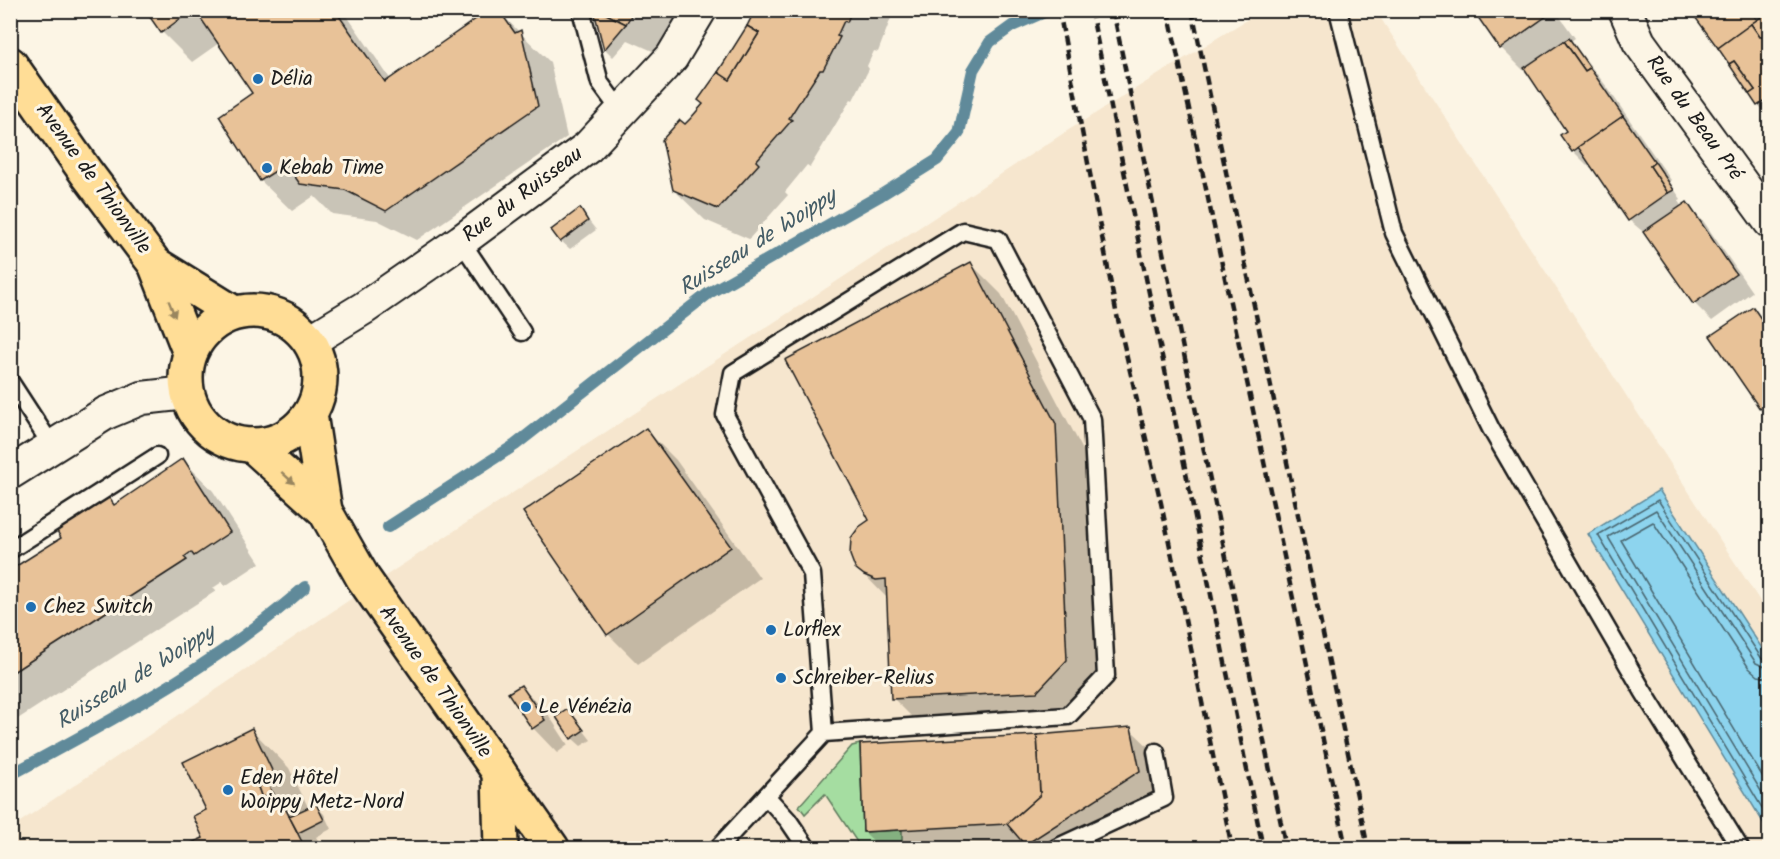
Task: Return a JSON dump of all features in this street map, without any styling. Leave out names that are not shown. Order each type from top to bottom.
[{"type":"main road","name":"Avenue de Thionville","points":[[10,64],[85,171],[155,264],[190,353]]},
{"type":"main road","name":"Avenue de Thionville","points":[[155,264],[234,313]]},
{"type":"main road","points":[[253,311],[273,314],[291,322],[310,341],[319,362],[321,384],[310,414],[303,424],[285,438],[266,445],[225,440],[208,429],[194,413],[187,393],[185,373],[190,353],[201,335],[215,321],[234,313],[253,311]]},
{"type":"main road","name":"Avenue de Thionville","points":[[310,414],[325,511]]},
{"type":"main road","name":"Avenue de Thionville","points":[[252,445],[325,511],[363,578],[552,849]]},
{"type":"main road","points":[[499,772],[501,849]]},
{"type":"street","name":"Rue du Ruisseau","points":[[310,341],[364,308],[461,241],[588,147],[672,57],[700,10]]},
{"type":"street","name":"Rue du Beau Pré","points":[[1625,10],[1639,42],[1770,222]]},
{"type":"street","points":[[10,473],[106,413],[142,398],[187,393]]},
{"type":"lane","points":[[581,10],[600,83],[622,112]]},
{"type":"lane","points":[[1338,10],[1395,233],[1491,429],[1643,691],[1740,849]]},
{"type":"lane","points":[[718,849],[824,733],[1068,716],[1106,676],[1092,419],[998,239],[963,231],[734,373],[725,415],[812,574],[824,733]]},
{"type":"lane","points":[[461,241],[522,332]]},
{"type":"lane","points":[[12,383],[52,446]]},
{"type":"lane","points":[[10,550],[157,456]]},
{"type":"lane","points":[[1056,849],[1164,798],[1156,752]]},
{"type":"lane","points":[[766,796],[788,820],[807,849]]},
{"type":"shaded area","points":[[1261,11],[1376,11],[1769,615],[1769,848],[11,848],[11,828],[376,582],[1067,131]]},
{"type":"green space","points":[[860,744],[863,832],[902,830],[902,848],[861,848],[825,794],[805,814],[799,806],[852,746]]},
{"type":"water","points":[[1659,490],[1769,659],[1769,832],[1588,534]]},
{"type":"building","points":[[145,10],[192,10],[161,33]]},
{"type":"building","points":[[195,10],[335,10],[385,82],[486,12],[499,10],[515,33],[521,30],[538,106],[386,211],[345,190],[300,184],[286,164],[260,181],[219,116],[252,93]]},
{"type":"building","points":[[598,10],[634,10],[626,24]]},
{"type":"building","points":[[598,10],[626,24],[604,50],[594,11]]},
{"type":"building","points":[[755,10],[852,10],[847,22],[844,21],[837,36],[840,37],[823,70],[820,70],[789,118],[792,120],[756,161],[759,164],[718,209],[673,190],[662,140],[680,120],[685,124],[703,104],[698,100],[718,72],[730,80],[759,33],[747,26]]},
{"type":"building","points":[[1473,10],[1550,10],[1551,13],[1500,49]]},
{"type":"building","points":[[1705,10],[1751,10],[1757,20],[1718,48],[1695,17]]},
{"type":"building","points":[[1770,11],[1770,33],[1760,37],[1751,24]]},
{"type":"building","points":[[1751,24],[1760,37],[1770,33],[1770,97],[1757,106],[1749,94],[1755,90],[1734,61],[1729,64],[1718,48]]},
{"type":"building","points":[[747,26],[759,33],[730,80],[718,72]]},
{"type":"building","points":[[1569,38],[1590,68],[1585,71],[1564,41]]},
{"type":"building","points":[[1564,41],[1585,71],[1590,68],[1623,116],[1572,152],[1560,135],[1566,131],[1524,68]]},
{"type":"building","points":[[1734,61],[1755,90],[1749,94],[1729,64]]},
{"type":"building","points":[[1623,116],[1655,162],[1650,166],[1668,193],[1628,221],[1578,147]]},
{"type":"building","points":[[1655,162],[1674,190],[1668,193],[1650,166]]},
{"type":"building","points":[[1687,202],[1736,274],[1693,304],[1643,232]]},
{"type":"building","points":[[580,208],[588,221],[560,242],[551,230]]},
{"type":"building","points":[[971,262],[1056,424],[1067,660],[1037,692],[891,699],[886,579],[876,580],[864,575],[855,568],[850,555],[851,538],[859,527],[869,520],[785,360]]},
{"type":"building","points":[[1753,307],[1770,332],[1770,402],[1760,409],[1710,336]]},
{"type":"building","points":[[646,428],[731,547],[607,635],[523,512]]},
{"type":"building","points":[[183,458],[230,532],[194,556],[191,552],[184,557],[187,560],[10,674],[10,570],[61,538],[56,529],[108,496],[114,505]]},
{"type":"building","name":"Le Vénézia","points":[[521,685],[545,720],[532,729],[508,693]]},
{"type":"building","points":[[568,709],[584,730],[571,739],[556,717]]},
{"type":"building","points":[[1131,727],[1140,771],[1025,845],[1007,824],[1040,795],[1037,735]]},
{"type":"building","name":"Eden Hôtel Woippy Metz-Nord","points":[[252,728],[276,779],[258,787],[262,798],[272,792],[276,802],[281,800],[305,848],[194,848],[191,843],[203,838],[193,816],[206,810],[183,762]]},
{"type":"building","points":[[1037,735],[1040,795],[1007,824],[863,832],[860,744]]},
{"type":"building","points":[[267,782],[272,792],[262,798],[258,787]]},
{"type":"building","points":[[316,804],[324,820],[298,833],[289,816]]},
{"type":"waterway","name":"Ruisseau de Woippy","points":[[388,527],[515,445],[709,293],[881,195],[937,160],[959,133],[973,70],[990,42],[1012,26],[1049,10]]},
{"type":"waterway","name":"Ruisseau de Woippy","points":[[10,775],[164,689],[236,641],[305,587]]},
{"type":"railway","points":[[1059,10],[1116,311],[1161,503],[1232,848]]},
{"type":"railway","points":[[1091,10],[1263,848]]},
{"type":"railway","points":[[1113,10],[1286,848]]},
{"type":"railway","points":[[1168,10],[1346,848]]},
{"type":"railway","points":[[1192,10],[1368,848]]},
{"type":"place","name":"Délia","points":[[258,79]]},
{"type":"place","name":"Kebab Time","points":[[267,168]]},
{"type":"place","name":"Chez Switch","points":[[31,607]]},
{"type":"place","name":"Lorflex","points":[[771,630]]},
{"type":"place","name":"Schreiber-Relius","points":[[781,678]]},
{"type":"place","name":"Le Vénézia","points":[[526,707]]},
{"type":"place","name":"Eden Hôtel Woippy Metz-Nord","points":[[228,790]]}]
